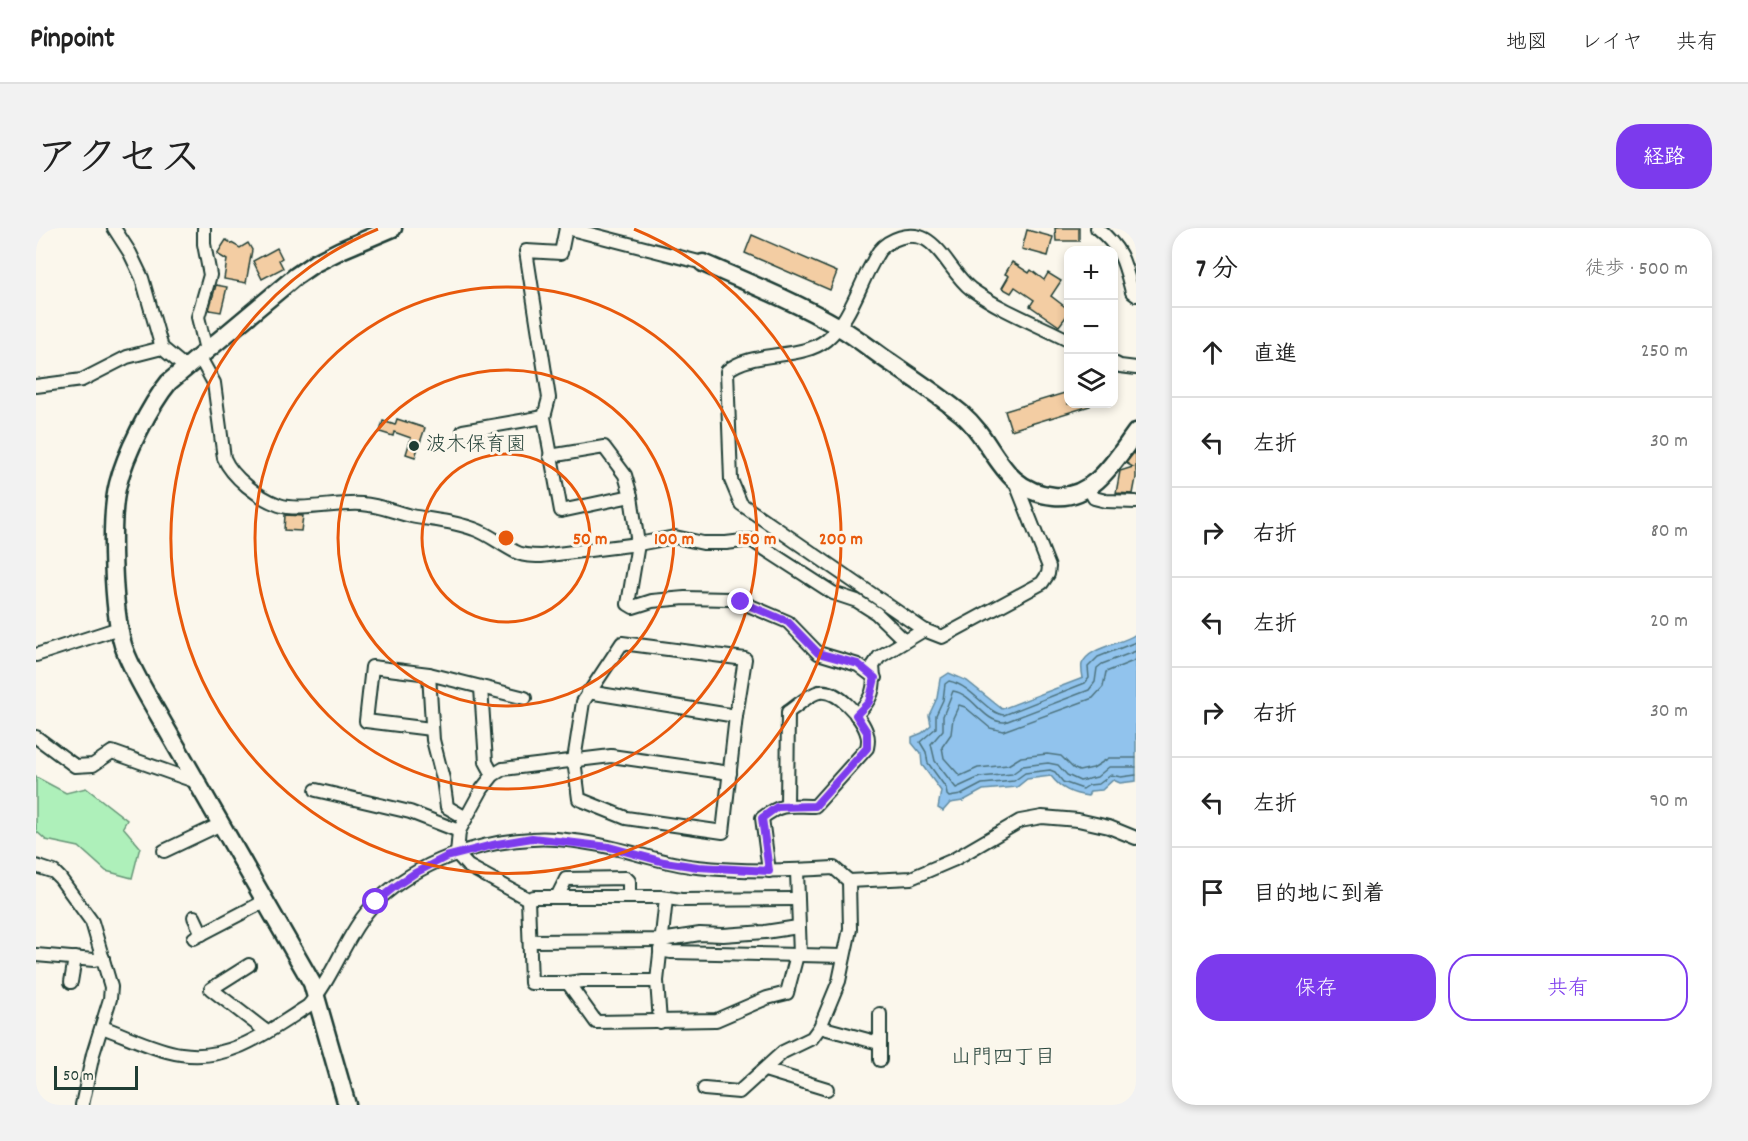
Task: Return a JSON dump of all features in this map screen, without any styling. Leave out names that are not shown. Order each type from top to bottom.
[{"type":"street","points":[[114,228],[142,278],[162,348],[185,368]]},
{"type":"street","points":[[204,228],[204,244],[210,275],[198,317],[203,353],[214,383],[224,458],[228,468],[242,482],[280,505],[296,507],[345,502],[365,504],[411,516],[466,526],[485,533],[514,552],[525,555],[541,556],[675,537],[703,543],[751,540],[833,593],[857,601],[876,614],[905,641]]},
{"type":"street","points":[[347,1105],[312,983],[196,782],[132,667],[123,646],[119,628],[114,503],[118,483],[155,399],[169,382],[296,276],[315,263],[393,228]]},
{"type":"street","points":[[631,496],[561,511],[544,417],[549,398],[548,387],[526,250],[561,254],[567,228],[703,262],[840,328],[945,400],[968,419],[1004,470],[1026,489],[1056,496],[1072,494],[1088,488],[1101,477],[1136,432]]},
{"type":"street","points":[[1097,228],[1113,241],[1122,256],[1132,292],[1136,295]]},
{"type":"street","points":[[1015,481],[1049,567],[1048,574],[1042,583],[942,637],[924,630],[741,504],[731,480],[727,371],[740,363],[818,346],[840,328],[877,253],[887,243],[898,238],[913,236],[924,239],[936,248],[970,288],[1064,338]]},
{"type":"street","points":[[36,386],[82,380],[127,357],[162,348]]},
{"type":"street","points":[[1118,365],[1136,368]]},
{"type":"street","points":[[463,431],[544,417]]},
{"type":"street","points":[[550,456],[604,447],[625,475],[631,496],[638,544],[628,604],[633,608],[652,601],[686,598],[713,598],[741,602],[788,622],[818,653],[858,664],[875,678]]},
{"type":"street","points":[[1088,488],[1094,498],[1106,501],[1136,502]]},
{"type":"street","points":[[36,655],[119,628]]},
{"type":"street","points":[[856,715],[869,702],[875,678],[873,666],[879,657],[924,630]]},
{"type":"street","points":[[622,643],[745,660],[736,716],[723,832],[626,818],[579,798],[574,760],[583,702],[622,643]]},
{"type":"street","points":[[431,729],[366,721],[372,668],[429,674],[525,698]]},
{"type":"street","points":[[429,674],[431,729],[447,807],[466,818]]},
{"type":"street","points":[[481,688],[486,762],[493,775]]},
{"type":"street","points":[[588,692],[736,716]]},
{"type":"street","points":[[769,871],[762,818],[777,807],[815,806],[867,748],[867,732],[840,697],[827,692],[817,692],[789,712],[787,806]]},
{"type":"street","points":[[36,737],[75,765],[93,765],[112,752],[196,782]]},
{"type":"street","points":[[456,854],[459,831],[482,789],[493,775],[503,769],[611,756],[730,773]]},
{"type":"street","points":[[316,790],[410,812],[459,831]]},
{"type":"street","points":[[102,1027],[180,1054],[206,1056],[241,1047],[308,1006],[317,996],[341,952],[376,902],[393,888],[415,873],[456,854],[497,844],[532,838],[609,847],[664,862],[698,867],[769,871],[834,868],[849,881],[911,878],[953,860],[1020,820],[1052,817],[1078,820],[1109,827],[1136,838]]},
{"type":"street","points":[[165,851],[221,824]]},
{"type":"street","points":[[456,854],[468,866],[528,898],[797,899]]},
{"type":"street","points":[[36,866],[54,872],[92,922],[111,987],[110,999],[82,1105]]},
{"type":"street","points":[[568,983],[596,1022],[716,1020],[768,998],[788,993],[799,955],[797,871]]},
{"type":"street","points":[[557,897],[566,879],[626,878],[629,897]]},
{"type":"street","points":[[704,1089],[739,1092],[783,1052],[812,1038],[820,1028],[839,981],[850,928],[849,881]]},
{"type":"street","points":[[528,898],[531,983],[657,981]]},
{"type":"street","points":[[660,1022],[657,981],[666,899]]},
{"type":"street","points":[[194,916],[198,937],[265,901]]},
{"type":"street","points":[[531,941],[660,945],[700,934],[723,935],[798,927]]},
{"type":"street","points":[[660,945],[672,952],[844,956]]},
{"type":"street","points":[[36,955],[94,960],[103,958]]},
{"type":"street","points":[[71,982],[75,958]]},
{"type":"street","points":[[249,965],[211,988],[267,1032]]},
{"type":"street","points":[[880,1014],[880,1060]]},
{"type":"street","points":[[820,1028],[879,1043]]},
{"type":"street","points":[[765,1070],[827,1089]]},
{"type":"green space","points":[[36,777],[66,793],[86,788],[127,820],[123,827],[140,847],[132,878],[106,871],[79,847],[46,840],[36,831]]},
{"type":"water","points":[[1136,634],[1136,781],[1120,783],[1113,780],[1102,790],[1090,791],[1088,796],[1067,790],[1051,776],[1027,779],[1017,787],[983,790],[963,801],[950,803],[943,811],[938,808],[941,791],[922,765],[921,754],[912,743],[912,737],[922,733],[931,725],[929,715],[937,698],[940,679],[949,673],[967,681],[1002,709],[1083,678],[1082,664],[1092,653]]},
{"type":"building","points":[[1055,228],[1079,228],[1079,241],[1056,241]]},
{"type":"building","points":[[1027,230],[1053,237],[1048,256],[1022,249]]},
{"type":"building","points":[[752,235],[837,272],[830,290],[745,253]]},
{"type":"building","points":[[226,240],[240,248],[248,243],[252,250],[246,283],[224,279],[227,260],[217,254]]},
{"type":"building","points":[[277,248],[282,258],[279,260],[283,268],[262,279],[253,261]]},
{"type":"building","points":[[1012,262],[1029,273],[1031,270],[1044,280],[1048,273],[1061,281],[1051,296],[1064,306],[1064,319],[1059,326],[1030,306],[1034,300],[1015,287],[1011,293],[1002,288],[1009,276],[1005,274]]},
{"type":"building","points":[[216,285],[227,287],[221,312],[209,310]]},
{"type":"building","points":[[1064,393],[1064,408],[1083,408],[1011,430],[1005,411]]},
{"type":"building","name":"波木保育園","points":[[397,419],[425,428],[415,457],[406,454],[411,438],[394,432],[393,436],[380,432],[383,421],[395,425]]},
{"type":"building","points":[[1136,450],[1136,478],[1133,494],[1116,493],[1120,471],[1133,467],[1126,463]]},
{"type":"building","points":[[285,515],[303,516],[301,531],[284,530]]},
{"type":"place","name":"波木保育園","points":[[414,446]]},
{"type":"district","name":"山門四丁目","points":[[1003,1059]]},
{"type":"route","points":[[376,902],[415,873],[446,857],[532,838],[609,847],[664,862],[698,867],[769,871],[762,818],[777,807],[815,806],[867,748],[867,732],[856,715],[869,702],[875,678],[858,664],[818,653],[788,622],[741,602]]}]
